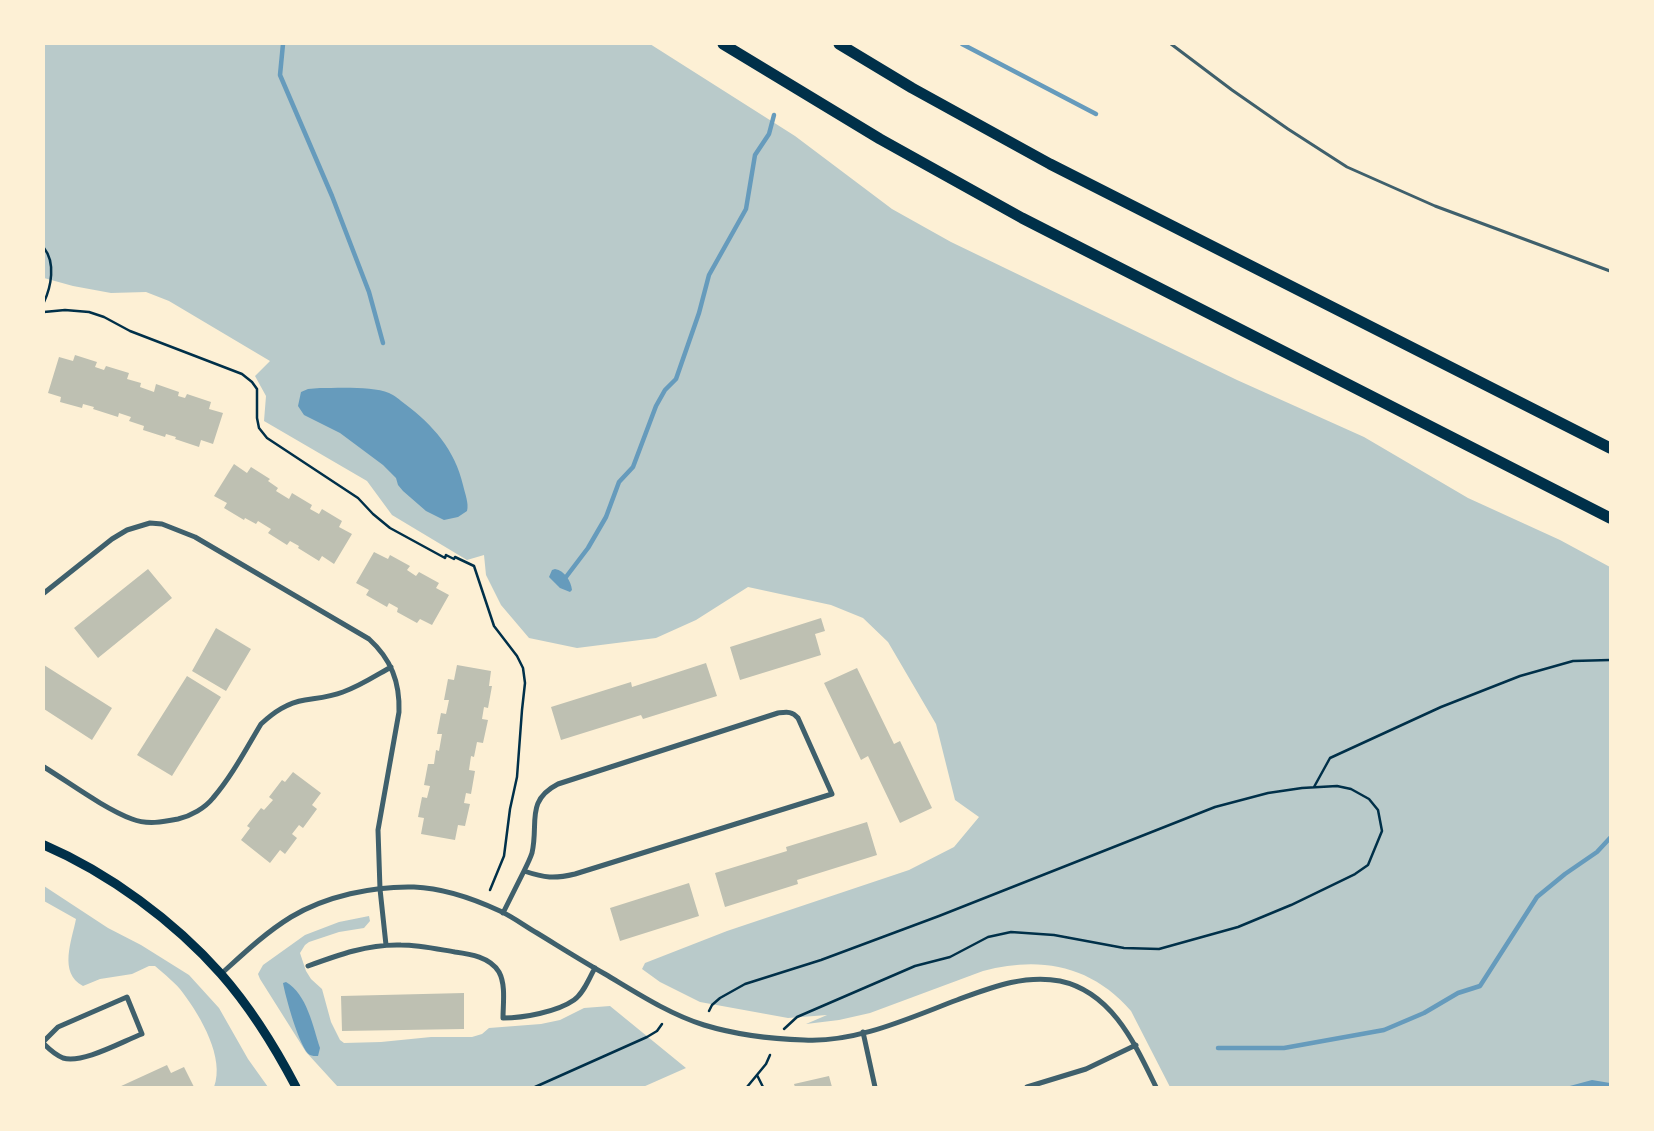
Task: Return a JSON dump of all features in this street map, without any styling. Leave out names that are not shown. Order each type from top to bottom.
[{"type":"highway","points":[[723,44],[880,138],[1022,218],[1610,518]]},
{"type":"highway","points":[[839,44],[912,88],[1050,164],[1610,448]]},
{"type":"main road","points":[[44,845],[99,873],[142,902],[188,940],[221,974],[252,1015],[279,1054],[296,1087]]},
{"type":"street","points":[[44,593],[120,534],[137,526],[150,523],[162,524],[195,536],[368,639],[380,649],[391,667],[397,682],[400,698],[378,830],[380,889],[386,945]]},
{"type":"street","points":[[44,766],[114,810],[134,820],[151,822],[184,818],[198,811],[212,800],[261,724],[272,714],[284,706],[302,700],[342,693],[391,667]]},
{"type":"street","points":[[503,913],[532,853],[536,810],[540,798],[547,790],[558,784],[786,712],[793,713],[798,718],[832,794],[575,874],[552,878],[524,871]]},
{"type":"street","points":[[221,974],[265,935],[292,917],[318,905],[346,896],[380,889],[415,887],[470,899],[503,913],[670,1011],[703,1025],[737,1034],[774,1039],[809,1040],[840,1037],[892,1024],[992,987],[1014,981],[1039,979],[1060,982],[1079,988],[1099,1000],[1115,1016],[1136,1045],[1156,1087]]},
{"type":"street","points":[[308,966],[346,952],[386,945],[417,946],[470,954],[492,964],[499,973],[502,984],[503,1018],[532,1016],[575,1000],[583,991],[595,968]]},
{"type":"street","points":[[127,997],[142,1034],[76,1059],[63,1058],[51,1051],[44,1042],[51,1032],[58,1027],[127,997]]},
{"type":"street","points":[[863,1032],[875,1087]]},
{"type":"street","points":[[1027,1087],[1086,1069],[1136,1045]]},
{"type":"lane","points":[[1171,44],[1232,90],[1347,167],[1435,206],[1610,270]]},
{"type":"path","points":[[44,248],[50,264],[51,283],[44,302]]},
{"type":"path","points":[[44,312],[65,310],[88,312],[104,317],[147,338],[242,374],[257,389],[259,428],[267,438],[358,498],[390,528],[445,558],[446,555],[454,559],[456,557],[474,566],[491,619],[499,633],[517,656],[523,668],[525,683],[517,777],[510,809],[504,856],[490,890]]},
{"type":"path","points":[[1314,787],[1330,758],[1441,707],[1520,676],[1547,668],[1573,661],[1610,660]]},
{"type":"path","points":[[709,1010],[720,998],[745,984],[820,960],[939,916],[1215,807],[1268,793],[1336,786],[1351,789],[1369,799],[1378,810],[1382,831],[1368,865],[1347,878],[1291,905],[1238,927],[1159,948],[1124,948],[1054,935],[1011,932],[988,937],[950,957],[915,966],[797,1017],[774,1039]]},
{"type":"path","points":[[535,1087],[647,1037],[657,1031],[662,1024]]},
{"type":"path","points":[[747,1087],[766,1064],[770,1055]]},
{"type":"path","points":[[757,1075],[763,1087]]},
{"type":"shaded area","points":[[44,44],[650,44],[795,136],[892,209],[951,242],[1237,380],[1364,437],[1468,498],[1560,540],[1610,567],[1610,1087],[1170,1087],[1131,1011],[1115,995],[1099,983],[1082,974],[1044,965],[1025,964],[983,971],[870,1013],[839,1020],[806,1024],[827,1015],[788,1018],[700,1002],[660,982],[642,969],[645,963],[727,931],[909,870],[954,847],[979,817],[955,800],[936,724],[888,642],[863,618],[831,605],[748,587],[696,620],[656,638],[577,648],[529,638],[501,605],[486,575],[484,555],[467,560],[392,515],[367,481],[264,421],[266,396],[255,376],[270,361],[169,301],[146,292],[111,293],[44,278]]},
{"type":"shaded area","points":[[44,886],[108,928],[141,945],[189,975],[219,1008],[248,1059],[268,1087],[214,1087],[217,1076],[216,1063],[214,1051],[204,1026],[180,989],[155,966],[149,966],[132,974],[100,979],[83,986],[75,980],[69,965],[69,956],[76,919],[44,901]]},
{"type":"shaded area","points":[[369,916],[370,921],[364,928],[339,932],[309,942],[300,953],[306,971],[311,979],[322,989],[331,1022],[340,1040],[344,1043],[381,1042],[431,1037],[472,1037],[482,1034],[489,1028],[541,1024],[560,1020],[584,1008],[610,1006],[686,1068],[643,1087],[338,1087],[306,1052],[258,974],[263,965],[305,935],[339,922]]},
{"type":"water","points":[[320,388],[355,388],[382,391],[395,396],[415,412],[434,430],[449,450],[459,472],[468,505],[467,511],[458,517],[444,520],[426,511],[403,491],[398,485],[396,478],[383,465],[340,433],[304,415],[298,406],[301,392]]},
{"type":"water","points":[[555,569],[562,572],[569,580],[572,590],[570,592],[560,588],[549,577],[552,570]]},
{"type":"water","points":[[286,982],[299,994],[312,1021],[320,1048],[318,1056],[310,1055],[302,1043],[287,999],[283,983]]},
{"type":"water","points":[[1592,1080],[1610,1083],[1610,1087],[1566,1087]]},
{"type":"building","points":[[75,355],[97,362],[95,367],[104,370],[106,366],[129,373],[127,379],[141,383],[140,387],[154,392],[156,384],[179,392],[178,396],[185,398],[187,394],[211,402],[209,409],[223,413],[213,444],[201,440],[199,447],[175,439],[176,437],[166,434],[165,437],[143,430],[144,426],[129,421],[131,417],[119,413],[118,417],[83,404],[82,408],[60,402],[61,397],[48,393],[59,357],[73,361]]},
{"type":"building","points":[[234,464],[247,473],[251,467],[270,479],[268,481],[278,488],[276,491],[289,499],[292,493],[312,505],[310,509],[319,514],[322,509],[342,521],[339,527],[352,534],[334,564],[322,556],[319,561],[290,541],[287,545],[268,533],[271,529],[258,521],[256,524],[245,518],[244,520],[224,508],[227,503],[214,496]]},
{"type":"building","points":[[374,552],[388,559],[390,555],[410,566],[407,570],[416,576],[419,572],[439,583],[436,588],[449,595],[432,625],[420,619],[417,623],[397,612],[398,608],[389,603],[387,607],[366,595],[369,590],[356,583]]},
{"type":"building","points":[[148,569],[172,598],[98,658],[74,628]]},
{"type":"building","points":[[821,618],[825,631],[815,634],[821,655],[740,680],[730,647]]},
{"type":"building","points":[[216,628],[251,649],[226,691],[192,671]]},
{"type":"building","points":[[706,663],[717,696],[643,719],[641,715],[561,740],[551,707],[631,682],[632,687]]},
{"type":"building","points":[[44,665],[112,708],[92,740],[44,709]]},
{"type":"building","points":[[457,665],[491,671],[489,686],[492,686],[488,708],[484,707],[482,719],[488,720],[483,743],[477,742],[474,757],[471,756],[469,770],[475,771],[471,794],[466,793],[464,803],[470,804],[465,826],[458,825],[455,840],[421,834],[424,818],[418,817],[422,797],[427,798],[430,786],[424,785],[428,764],[434,764],[436,750],[439,751],[442,734],[437,734],[441,713],[446,714],[449,700],[444,700],[448,679],[454,680]]},
{"type":"building","points":[[857,668],[894,744],[900,741],[932,808],[900,823],[868,756],[861,760],[824,683]]},
{"type":"building","points":[[187,676],[221,697],[172,776],[137,755]]},
{"type":"building","points":[[293,772],[321,793],[312,805],[317,809],[303,828],[299,825],[292,834],[297,838],[285,854],[280,850],[270,863],[241,840],[250,828],[247,826],[261,808],[264,810],[273,800],[269,797],[282,780],[285,782]]},
{"type":"building","points":[[867,822],[877,855],[797,880],[798,884],[725,907],[715,873],[787,851],[786,847]]},
{"type":"building","points":[[689,883],[699,916],[620,941],[610,908]]},
{"type":"building","points":[[464,993],[464,1029],[342,1031],[341,996]]},
{"type":"building","points":[[167,1065],[171,1073],[184,1067],[194,1087],[119,1087]]},
{"type":"building","points":[[829,1076],[832,1087],[795,1087],[794,1084]]},
{"type":"waterway","points":[[283,44],[280,75],[332,196],[369,292],[383,343]]},
{"type":"waterway","points":[[962,44],[1096,114]]},
{"type":"waterway","points":[[566,577],[588,548],[606,517],[619,482],[633,467],[656,406],[665,390],[676,379],[699,313],[709,275],[746,209],[755,155],[769,134],[774,115]]},
{"type":"waterway","points":[[1218,1048],[1284,1048],[1384,1030],[1424,1013],[1458,993],[1480,986],[1537,897],[1565,874],[1597,852],[1610,838]]}]
